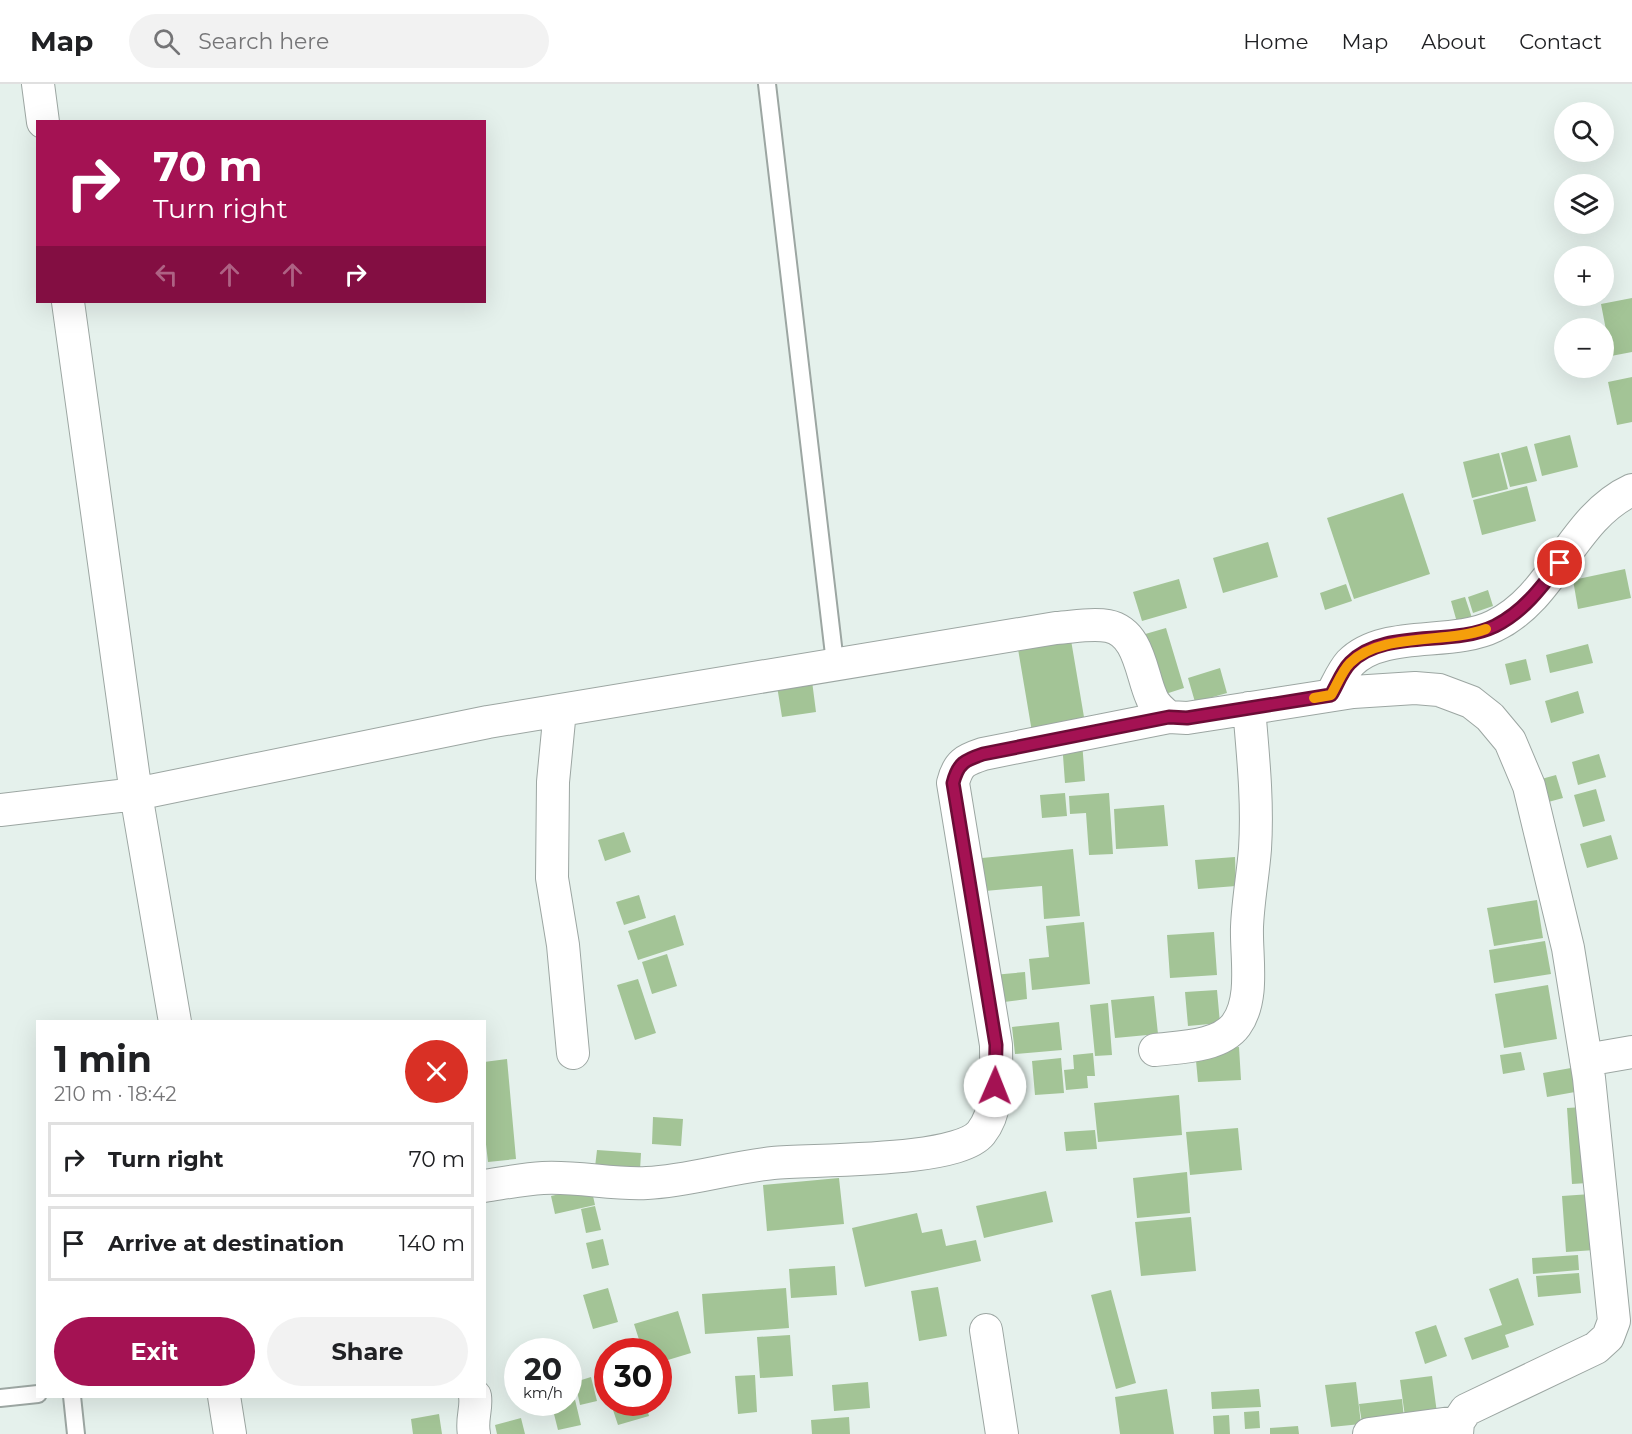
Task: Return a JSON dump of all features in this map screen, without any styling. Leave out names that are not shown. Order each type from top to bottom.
[{"type":"street","points":[[38,84],[43,120]]},
{"type":"street","points":[[68,303],[136,794],[175,1020]]},
{"type":"street","points":[[1331,695],[1349,664],[1364,652],[1383,645],[1472,634],[1493,627],[1514,615],[1532,600],[1602,508],[1632,490]]},
{"type":"street","points":[[0,810],[136,794],[560,710],[1056,628],[1111,627],[1125,635],[1137,653],[1151,697],[1169,717]]},
{"type":"street","points":[[486,1186],[543,1178],[647,1183],[773,1163],[836,1162],[920,1153],[956,1146],[980,1134],[991,1115],[995,1086],[996,1045],[953,783],[957,769],[964,760],[983,754],[1169,717],[1187,718],[1331,695],[1415,688],[1439,690],[1471,702],[1490,717],[1510,741],[1529,786],[1565,937],[1586,1060],[1614,1321],[1608,1337],[1596,1348],[1466,1410],[1457,1428],[1369,1434]]},
{"type":"street","points":[[1155,1050],[1204,1043],[1221,1036],[1234,1027],[1242,1015],[1247,996],[1248,918],[1255,849],[1255,780],[1249,708]]},
{"type":"street","points":[[560,710],[553,782],[552,878],[563,945],[573,1053]]},
{"type":"street","points":[[1586,1060],[1632,1052]]},
{"type":"street","points":[[986,1330],[1002,1434]]},
{"type":"street","points":[[224,1398],[230,1434]]},
{"type":"street","points":[[474,1434],[471,1419],[476,1404],[475,1398]]},
{"type":"lane","points":[[766,84],[835,663]]},
{"type":"lane","points":[[0,1398],[36,1394]]},
{"type":"lane","points":[[72,1398],[76,1434]]},
{"type":"building","points":[[1632,298],[1632,352],[1614,355],[1614,318],[1604,318],[1601,306],[1614,306],[1614,301]]},
{"type":"building","points":[[1632,377],[1632,422],[1617,425],[1608,382]]},
{"type":"building","points":[[1570,435],[1578,467],[1542,476],[1534,444]]},
{"type":"building","points":[[1527,446],[1537,481],[1510,487],[1501,453]]},
{"type":"building","points":[[1499,453],[1508,489],[1472,498],[1463,462]]},
{"type":"building","points":[[1527,486],[1536,521],[1482,535],[1473,500]]},
{"type":"building","points":[[1403,493],[1430,574],[1354,599],[1327,518]]},
{"type":"building","points":[[1268,542],[1278,577],[1223,593],[1213,558]]},
{"type":"building","points":[[1625,569],[1631,598],[1578,609],[1573,580]]},
{"type":"building","points":[[1179,579],[1187,608],[1142,621],[1133,592]]},
{"type":"building","points":[[1346,584],[1352,601],[1325,610],[1320,593]]},
{"type":"building","points":[[1488,590],[1493,606],[1473,613],[1468,597]]},
{"type":"building","points":[[1465,597],[1473,621],[1458,626],[1451,601]]},
{"type":"building","points":[[1166,628],[1184,688],[1153,698],[1135,637]]},
{"type":"building","points":[[1071,640],[1085,723],[1032,732],[1018,649]]},
{"type":"building","points":[[1588,644],[1593,663],[1550,673],[1546,655]]},
{"type":"building","points":[[1526,659],[1531,680],[1510,685],[1505,664]]},
{"type":"building","points":[[1220,668],[1227,693],[1195,702],[1188,678]]},
{"type":"building","points":[[812,681],[816,712],[782,717],[777,686]]},
{"type":"building","points":[[1578,691],[1584,713],[1551,723],[1545,701]]},
{"type":"building","points":[[1082,741],[1085,781],[1065,783],[1062,742]]},
{"type":"building","points":[[1599,754],[1606,777],[1578,785],[1572,762]]},
{"type":"building","points":[[1556,775],[1563,798],[1541,804],[1534,781]]},
{"type":"building","points":[[1596,789],[1605,821],[1583,827],[1574,795]]},
{"type":"building","points":[[1065,793],[1067,816],[1042,818],[1040,795]]},
{"type":"building","points":[[1109,793],[1113,854],[1089,855],[1086,813],[1070,814],[1069,796]]},
{"type":"building","points":[[1164,805],[1168,846],[1116,849],[1114,809]]},
{"type":"building","points":[[624,832],[631,852],[605,861],[598,840]]},
{"type":"building","points":[[1611,835],[1618,859],[1587,868],[1580,844]]},
{"type":"building","points":[[1073,849],[1080,916],[1044,919],[1042,886],[985,891],[982,858]]},
{"type":"building","points":[[1235,857],[1236,886],[1198,889],[1195,860]]},
{"type":"building","points":[[639,895],[646,918],[624,925],[616,902]]},
{"type":"building","points":[[1537,900],[1543,938],[1494,946],[1487,908]]},
{"type":"building","points":[[675,915],[684,945],[638,960],[628,931]]},
{"type":"building","points":[[1084,922],[1090,984],[1032,990],[1029,959],[1049,957],[1046,926]]},
{"type":"building","points":[[1214,932],[1217,975],[1170,978],[1167,935]]},
{"type":"building","points":[[1545,941],[1551,974],[1494,983],[1489,950]]},
{"type":"building","points":[[667,954],[677,986],[652,994],[642,962]]},
{"type":"building","points":[[1025,972],[1027,999],[996,1003],[993,975]]},
{"type":"building","points":[[638,979],[656,1033],[635,1040],[617,985]]},
{"type":"building","points":[[1548,985],[1557,1039],[1504,1048],[1495,994]]},
{"type":"building","points":[[1217,990],[1220,1023],[1188,1026],[1185,992]]},
{"type":"building","points":[[1154,996],[1158,1034],[1115,1038],[1111,1000]]},
{"type":"building","points":[[1108,1003],[1112,1055],[1095,1056],[1090,1005]]},
{"type":"building","points":[[1059,1022],[1062,1050],[1015,1054],[1012,1027]]},
{"type":"building","points":[[1239,1047],[1241,1080],[1198,1082],[1195,1050]]},
{"type":"building","points":[[1521,1052],[1525,1070],[1503,1074],[1500,1055]]},
{"type":"building","points":[[1093,1053],[1095,1076],[1087,1076],[1088,1088],[1066,1090],[1064,1070],[1074,1069],[1073,1055]]},
{"type":"building","points":[[1061,1058],[1064,1093],[1035,1095],[1032,1061]]},
{"type":"building","points":[[507,1059],[516,1159],[488,1162],[486,1062]]},
{"type":"building","points":[[1571,1068],[1575,1092],[1547,1097],[1543,1073]]},
{"type":"building","points":[[1179,1095],[1182,1135],[1098,1142],[1094,1103]]},
{"type":"building","points":[[1583,1107],[1588,1183],[1572,1184],[1567,1108]]},
{"type":"building","points":[[653,1117],[683,1119],[681,1146],[652,1144]]},
{"type":"building","points":[[1238,1128],[1242,1170],[1190,1175],[1186,1132]]},
{"type":"building","points":[[1095,1130],[1097,1149],[1066,1151],[1064,1132]]},
{"type":"building","points":[[597,1150],[641,1153],[640,1170],[595,1167]]},
{"type":"building","points":[[1187,1172],[1190,1213],[1137,1218],[1133,1178]]},
{"type":"building","points":[[839,1178],[844,1224],[767,1231],[763,1185]]},
{"type":"building","points":[[591,1187],[595,1205],[555,1214],[551,1196]]},
{"type":"building","points":[[1046,1191],[1053,1222],[984,1238],[976,1206]]},
{"type":"building","points":[[1591,1194],[1595,1250],[1566,1252],[1562,1196]]},
{"type":"building","points":[[595,1206],[601,1230],[586,1233],[581,1209]]},
{"type":"building","points":[[917,1213],[922,1233],[942,1229],[946,1246],[976,1240],[981,1261],[865,1287],[852,1228]]},
{"type":"building","points":[[1191,1217],[1196,1271],[1141,1276],[1135,1222]]},
{"type":"building","points":[[603,1239],[609,1265],[592,1269],[586,1243]]},
{"type":"building","points":[[1578,1255],[1579,1270],[1533,1274],[1532,1258]]},
{"type":"building","points":[[835,1266],[837,1295],[791,1298],[789,1269]]},
{"type":"building","points":[[1579,1273],[1581,1293],[1538,1297],[1536,1276]]},
{"type":"building","points":[[1518,1278],[1534,1325],[1505,1335],[1509,1347],[1472,1360],[1464,1338],[1502,1325],[1489,1289]]},
{"type":"building","points":[[938,1287],[947,1336],[919,1341],[911,1291]]},
{"type":"building","points":[[608,1288],[618,1322],[593,1329],[583,1295]]},
{"type":"building","points":[[786,1288],[789,1328],[705,1334],[702,1294]]},
{"type":"building","points":[[1111,1290],[1136,1383],[1116,1389],[1091,1295]]},
{"type":"building","points":[[678,1311],[691,1353],[672,1359],[672,1338],[638,1338],[634,1324]]},
{"type":"building","points":[[1436,1325],[1447,1356],[1425,1364],[1415,1332]]},
{"type":"building","points":[[790,1335],[793,1376],[760,1378],[757,1337]]},
{"type":"building","points":[[755,1375],[757,1412],[738,1414],[735,1376]]},
{"type":"building","points":[[1432,1376],[1437,1413],[1405,1417],[1400,1380]]},
{"type":"building","points":[[591,1377],[594,1402],[582,1405],[582,1380]]},
{"type":"building","points":[[868,1382],[870,1408],[834,1411],[832,1385]]},
{"type":"building","points":[[1356,1382],[1361,1424],[1331,1427],[1325,1385]]},
{"type":"building","points":[[1167,1389],[1174,1434],[1120,1434],[1115,1397]]},
{"type":"building","points":[[1259,1389],[1261,1407],[1212,1409],[1211,1392]]},
{"type":"building","points":[[1402,1399],[1404,1418],[1362,1423],[1359,1404]]},
{"type":"building","points":[[1259,1411],[1260,1428],[1245,1429],[1244,1412]]},
{"type":"building","points":[[439,1414],[442,1434],[413,1434],[411,1419]]},
{"type":"building","points":[[1229,1415],[1230,1434],[1214,1434],[1213,1416]]},
{"type":"building","points":[[554,1416],[579,1416],[581,1425],[558,1430]]},
{"type":"building","points":[[615,1416],[649,1416],[618,1425]]},
{"type":"building","points":[[849,1417],[850,1434],[812,1434],[811,1420]]},
{"type":"building","points":[[521,1418],[525,1434],[497,1434],[495,1425]]},
{"type":"building","points":[[1298,1426],[1299,1434],[1270,1434],[1270,1428]]},
{"type":"slow traffic","points":[[1314,698],[1331,695],[1349,664],[1364,652],[1383,645],[1472,634],[1486,629]]},
{"type":"route","points":[[995,1086],[996,1045],[953,783],[957,769],[964,760],[983,754],[1104,732],[1169,717],[1187,718],[1331,695],[1349,664],[1364,652],[1383,645],[1472,634],[1493,627],[1514,615],[1532,600],[1560,563]]}]
